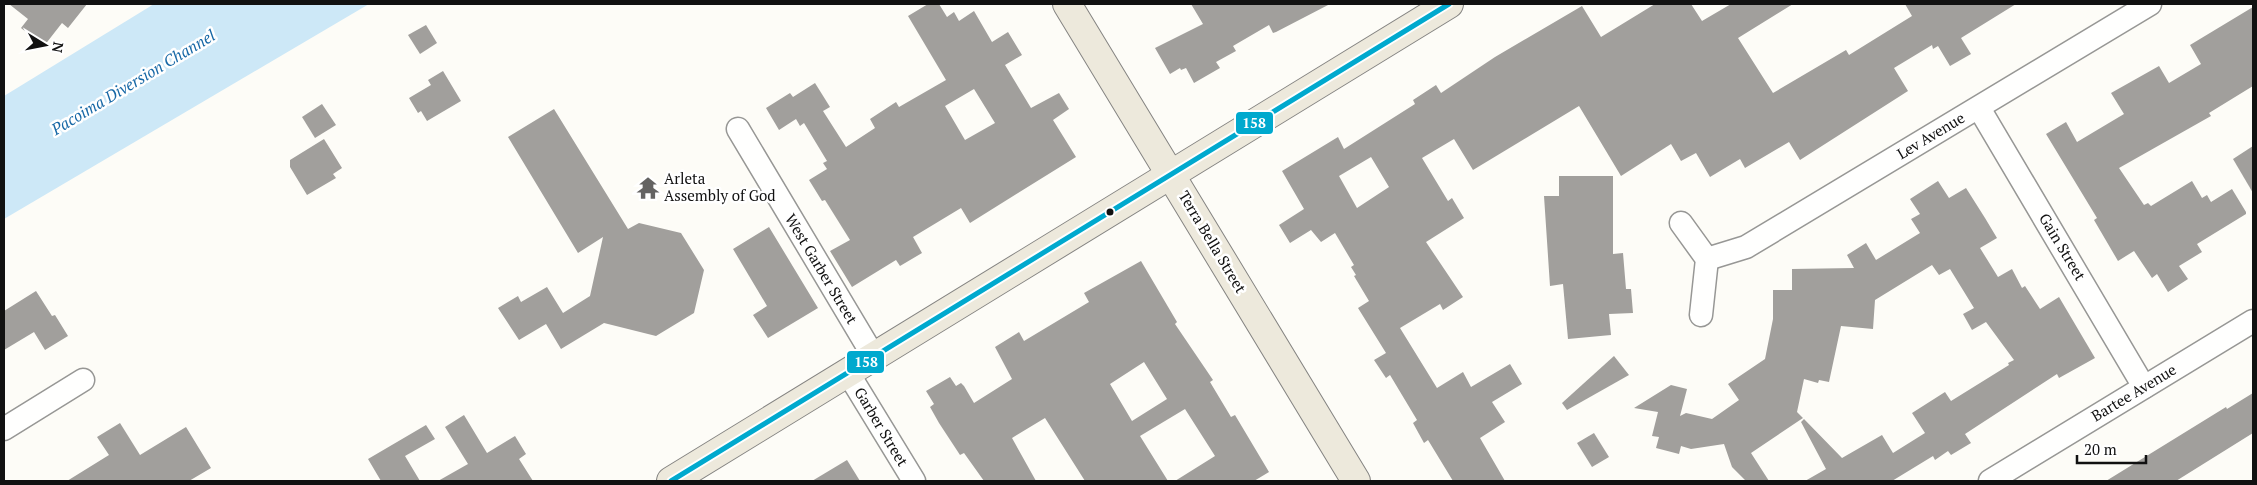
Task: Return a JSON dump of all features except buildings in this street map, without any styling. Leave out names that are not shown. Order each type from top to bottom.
[{"type":"main road","name":"Terra Bella Street","points":[[1067,4],[1172,173],[1356,481]]},
{"type":"main road","points":[[671,481],[1449,4]]},
{"type":"street","name":"Lev Avenue","points":[[1707,260],[1746,247],[2150,4]]},
{"type":"street","name":"Gain Street","points":[[1979,108],[2144,387]]},
{"type":"street","name":"West Garber Street","points":[[738,129],[874,357]]},
{"type":"street","points":[[1681,223],[1707,260],[1700,315]]},
{"type":"street","name":"Bartee Avenue","points":[[1990,481],[2253,321]]},
{"type":"street","name":"Garber Street","points":[[848,373],[914,481]]},
{"type":"street","points":[[4,429],[83,380]]},
{"type":"water","name":"Pacoima Diversion Channel","points":[[154,4],[369,4],[4,219],[4,96]]},
{"type":"transit line","name":"158","points":[[671,481],[1449,4]]},
{"type":"place","name":"Arleta Assembly of God","points":[[648,188]]}]
